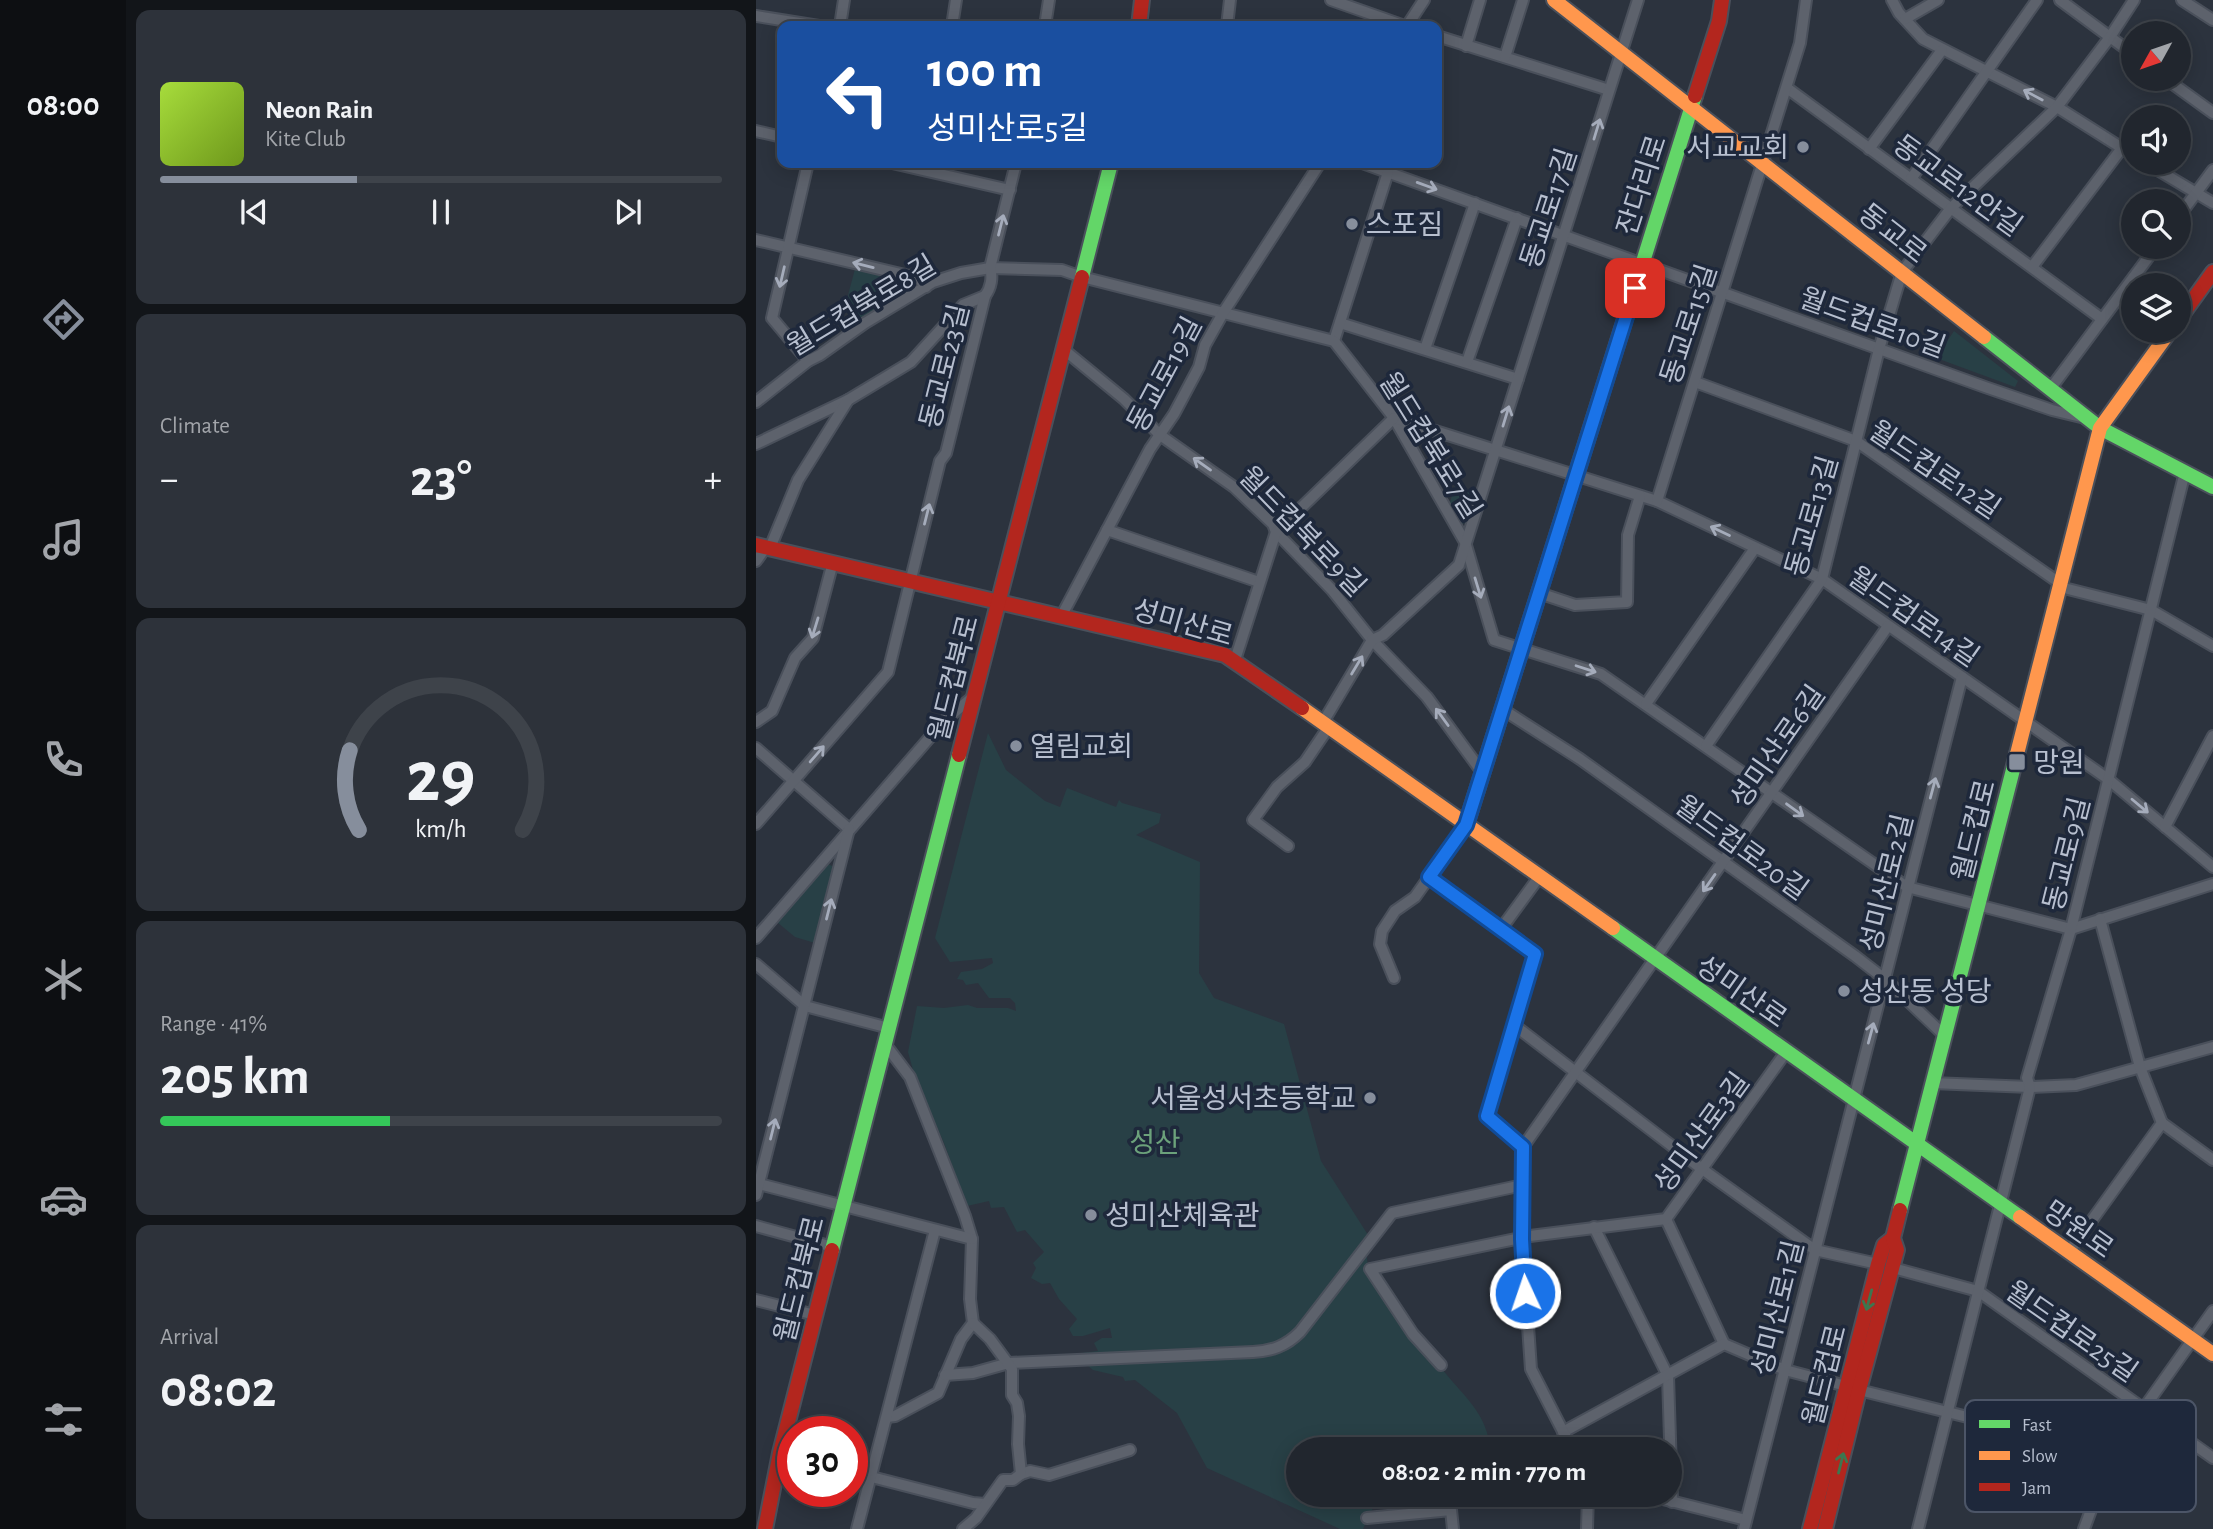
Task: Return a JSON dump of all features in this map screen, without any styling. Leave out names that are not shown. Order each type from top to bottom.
[{"type":"street","points":[[841,21],[844,0]]},
{"type":"street","points":[[953,21],[957,0]]},
{"type":"street","points":[[1046,21],[1049,0]]},
{"type":"street","points":[[1140,21],[1142,0]]},
{"type":"street","points":[[1228,21],[1230,0]]},
{"type":"street","points":[[1331,0],[1392,21]]},
{"type":"street","points":[[1409,21],[1424,0]]},
{"type":"street","points":[[1466,46],[1480,0]]},
{"type":"street","points":[[1505,57],[1523,0]]},
{"type":"street","name":"동교로","points":[[1554,0],[2095,423],[2213,487]]},
{"type":"street","name":"동교로17길","points":[[1288,846],[1253,820],[1277,787],[1305,762],[1372,640],[1383,635],[1459,565],[1638,0]]},
{"type":"street","name":"잔다리로","points":[[1466,825],[1719,21],[1722,0]]},
{"type":"street","name":"동교로15길","points":[[1657,501],[1787,88],[1800,43],[1806,0]]},
{"type":"street","points":[[1892,0],[1918,34],[1942,50],[2057,107],[2121,147]]},
{"type":"street","points":[[1905,19],[1938,0]]},
{"type":"street","points":[[1911,179],[2036,0]]},
{"type":"street","points":[[2060,0],[2121,45]]},
{"type":"street","points":[[1902,272],[1951,208],[2057,107],[2110,37],[2134,0]]},
{"type":"street","points":[[2182,0],[2213,20]]},
{"type":"street","points":[[756,16],[788,21]]},
{"type":"street","points":[[1442,38],[1609,90]]},
{"type":"street","points":[[1869,149],[1942,50]]},
{"type":"street","name":"동교로12안길","points":[[1787,88],[2102,320]]},
{"type":"street","points":[[2183,91],[2213,113]]},
{"type":"street","points":[[756,131],[777,135]]},
{"type":"street","points":[[2032,267],[2121,149]]},
{"type":"street","points":[[807,168],[772,318],[808,361]]},
{"type":"street","points":[[914,168],[1010,190]]},
{"type":"street","name":"동교로23길","points":[[756,824],[888,672],[940,461],[946,453],[985,296],[989,291],[992,275],[990,268],[1015,168]]},
{"type":"street","name":"월드컵북로","points":[[795,1416],[815,1315],[997,601],[1044,433],[1110,168]]},
{"type":"street","name":"동교로19길","points":[[1062,615],[1150,449],[1174,414],[1199,367],[1205,345],[1223,313],[1317,168]]},
{"type":"street","name":"월드컵로10길","points":[[1376,168],[1879,349],[2095,423]]},
{"type":"street","points":[[2191,200],[2213,170]]},
{"type":"street","points":[[1082,278],[1334,341],[1388,172]]},
{"type":"street","points":[[2166,175],[2213,204]]},
{"type":"street","points":[[1425,349],[1475,203]]},
{"type":"street","points":[[1467,362],[1517,218]]},
{"type":"street","points":[[756,240],[918,278],[926,287]]},
{"type":"street","points":[[2051,388],[2147,259]]},
{"type":"street","name":"월드컵북로8길","points":[[756,402],[761,392],[926,287],[961,274],[990,268],[1062,270],[1082,278]]},
{"type":"street","name":"동교로13길","points":[[1706,746],[1822,579],[1879,349],[1902,272]]},
{"type":"street","points":[[2191,302],[2213,272]]},
{"type":"street","points":[[756,444],[848,400],[911,362],[963,305],[985,296]]},
{"type":"street","points":[[1340,323],[1518,379]]},
{"type":"street","name":"월드컵북로7길","points":[[1334,341],[1394,418],[1465,542],[1494,640],[1521,649]]},
{"type":"street","name":"월드컵로","points":[[1810,1529],[1853,1388],[1885,1266],[1898,1250],[1893,1238],[2060,585],[2095,423],[2160,343]]},
{"type":"street","name":"월드컵북로9길","points":[[1063,349],[1124,399],[1160,435],[1234,487],[1273,524],[1276,532],[1332,590],[1372,640],[1427,697],[1482,772]]},
{"type":"street","points":[[2030,401],[2037,398],[2036,377]]},
{"type":"street","name":"월드컵로12길","points":[[1695,382],[1856,440],[2060,585]]},
{"type":"street","points":[[756,561],[798,480],[848,400]]},
{"type":"street","points":[[1235,660],[1276,532],[1394,418]]},
{"type":"street","name":"월드컵로14길","points":[[1394,418],[1657,501],[1822,579],[2108,779],[2213,867]]},
{"type":"street","name":"동교로9길","points":[[1918,1529],[2030,1087],[2027,1078],[2071,929],[2185,472]]},
{"type":"street","points":[[1539,593],[1575,605],[1626,602],[1628,535],[1640,496]]},
{"type":"street","points":[[1107,530],[1259,582]]},
{"type":"street","name":"성미산로","points":[[764,547],[1062,615],[1235,660],[1916,1144]]},
{"type":"street","points":[[1646,704],[1755,548]]},
{"type":"street","points":[[756,722],[772,711],[795,658],[813,638],[833,562]]},
{"type":"street","points":[[2060,585],[2151,610],[2213,646]]},
{"type":"street","name":"성미산로6길","points":[[1523,1147],[1888,626]]},
{"type":"street","points":[[1521,649],[1601,674],[1907,887],[2071,929],[2213,884]]},
{"type":"street","name":"성미산로2길","points":[[1854,1099],[1962,677]]},
{"type":"street","points":[[756,938],[944,721],[975,695]]},
{"type":"street","name":"월드컵로20길","points":[[1502,709],[1580,759],[1886,980],[1945,1035]]},
{"type":"street","points":[[2165,827],[2213,736]]},
{"type":"street","points":[[756,748],[849,829]]},
{"type":"street","points":[[1395,978],[1380,944],[1382,931],[1395,911],[1415,897],[1466,825]]},
{"type":"street","points":[[844,1205],[757,1187],[849,829]]},
{"type":"street","points":[[1429,877],[1535,954],[1487,1116],[1523,1147],[1522,1239],[1531,1368],[1566,1437]]},
{"type":"street","points":[[1501,929],[1539,877]]},
{"type":"street","points":[[2100,919],[2140,1067],[2162,1123],[2213,1160]]},
{"type":"street","points":[[756,964],[805,1006],[889,1028]]},
{"type":"street","points":[[1514,1025],[1702,1169],[1815,1250]]},
{"type":"street","points":[[885,1044],[910,1077],[965,1216],[972,1239],[970,1300],[973,1323],[990,1339],[1012,1369],[1012,1395],[1017,1403],[1019,1416],[1021,1474]]},
{"type":"street","points":[[1932,1083],[2030,1087],[2076,1085],[2213,1046]]},
{"type":"street","name":"성미산로3길","points":[[1441,1365],[1413,1334],[1370,1269],[1522,1239],[1666,1219],[1786,1052]]},
{"type":"street","name":"성미산로1길","points":[[1745,1525],[1854,1099]]},
{"type":"street","points":[[2069,1252],[2162,1123]]},
{"type":"street","name":"망원로","points":[[1916,1144],[2213,1354]]},
{"type":"street","points":[[945,1375],[983,1371],[1009,1363],[1274,1349],[1292,1340],[1392,1213],[1523,1185]]},
{"type":"street","name":"월드컵북로","points":[[844,1205],[972,1239]]},
{"type":"street","points":[[1666,1219],[1724,1344],[1785,1370],[1853,1388]]},
{"type":"street","points":[[756,1226],[833,1247]]},
{"type":"street","points":[[1594,1227],[1668,1376],[1670,1437]]},
{"type":"street","points":[[857,1529],[935,1230]]},
{"type":"street","name":"월드컵로25길","points":[[1815,1250],[1978,1292],[2129,1400]]},
{"type":"street","points":[[756,1300],[815,1315]]},
{"type":"street","points":[[2148,1400],[2213,1311]]},
{"type":"street","points":[[887,1417],[895,1416],[938,1392],[961,1339],[973,1323]]},
{"type":"street","points":[[1563,1432],[1724,1344]]},
{"type":"street","name":"월드컵로","points":[[1853,1388],[1965,1416]]},
{"type":"street","name":"월드컵로","points":[[1825,1529],[1853,1388]]},
{"type":"street","name":"월드컵로25길","points":[[2196,1446],[2213,1458]]},
{"type":"street","points":[[963,1529],[976,1518],[1003,1480],[1013,1480],[1030,1471],[1049,1475],[1130,1450]]},
{"type":"street","points":[[868,1476],[985,1504]]},
{"type":"street","name":"월드컵북로","points":[[765,1529],[777,1489]]},
{"type":"street","points":[[1682,1505],[1745,1525]]},
{"type":"street","points":[[1587,1529],[1588,1507]]},
{"type":"street","points":[[1367,1518],[1451,1510],[1453,1529]]},
{"type":"street","points":[[2084,1529],[2090,1512]]},
{"type":"green space","points":[[855,269],[913,283],[914,290],[863,322],[847,299]]},
{"type":"green space","points":[[1954,331],[2018,381],[2015,387],[1939,359]]},
{"type":"green space","points":[[1455,486],[1477,493],[1467,523],[1459,524],[1449,505]]},
{"type":"green space","name":"성산","points":[[988,733],[1006,770],[1045,801],[1060,807],[1067,788],[1116,807],[1119,800],[1161,814],[1159,823],[1136,835],[1200,862],[1199,973],[1214,998],[1284,1024],[1321,1161],[1368,1235],[1368,1266],[1432,1356],[1475,1408],[1485,1426],[1487,1437],[1286,1437],[1286,1504],[1207,1468],[1177,1413],[1135,1380],[1125,1381],[1123,1377],[1093,1370],[1074,1354],[1098,1351],[1094,1343],[1102,1338],[1112,1338],[1110,1328],[1083,1336],[1073,1336],[1069,1329],[1077,1319],[1059,1299],[1050,1283],[1042,1284],[1031,1278],[1036,1268],[1033,1263],[1044,1252],[1025,1230],[1017,1232],[1004,1207],[991,1208],[989,1201],[967,1206],[944,1143],[915,1077],[908,1052],[917,1006],[944,1008],[968,1005],[1016,1011],[1015,1003],[1010,998],[989,998],[978,983],[966,985],[963,980],[957,979],[961,972],[982,969],[993,963],[992,958],[950,962],[935,938]]},
{"type":"green space","points":[[828,864],[834,867],[815,943],[795,937],[777,922]]},
{"type":"green space","name":"성산","points":[[1292,1507],[1373,1507],[1363,1529],[1340,1529]]},
{"type":"traffic: fast","points":[[1609,370],[1695,96]]},
{"type":"traffic: fast","points":[[1082,277],[1110,168]]},
{"type":"traffic: fast","points":[[1984,337],[2100,428],[2213,487]]},
{"type":"traffic: fast","points":[[1900,1210],[2017,754]]},
{"type":"traffic: fast","points":[[832,1250],[959,755]]},
{"type":"traffic: fast","points":[[1613,928],[2020,1217]]},
{"type":"traffic: slow","points":[[1554,0],[1984,337]]},
{"type":"traffic: slow","points":[[2017,754],[2100,428],[2161,343]]},
{"type":"traffic: slow","points":[[1466,825],[1609,370]]},
{"type":"traffic: slow","points":[[1302,708],[1613,928]]},
{"type":"traffic: slow","points":[[2020,1217],[2213,1354]]},
{"type":"traffic: jam","points":[[1140,21],[1142,0]]},
{"type":"traffic: jam","points":[[1695,96],[1719,21],[1722,0]]},
{"type":"traffic: jam","points":[[2191,302],[2213,272]]},
{"type":"traffic: jam","points":[[959,755],[1082,277]]},
{"type":"traffic: jam","points":[[756,545],[1225,655],[1302,708]]},
{"type":"traffic: jam","points":[[1825,1529],[1897,1250],[1893,1238],[1900,1210]]},
{"type":"traffic: jam","points":[[1810,1529],[1878,1264],[1884,1245],[1893,1238]]},
{"type":"traffic: jam","points":[[765,1529],[780,1453],[832,1250]]},
{"type":"place","name":"서교교회","points":[[1803,147]]},
{"type":"place","name":"스포짐","points":[[1352,224]]},
{"type":"place","name":"열림교회","points":[[1016,746]]},
{"type":"place","name":"망원","points":[[2017,762]]},
{"type":"place","name":"성산동 성당","points":[[1844,991]]},
{"type":"place","name":"서울성서초등학교","points":[[1370,1098]]},
{"type":"place","name":"성미산체육관","points":[[1091,1215]]},
{"type":"route","points":[[1525,1293],[1522,1239],[1523,1147],[1487,1116],[1535,954],[1429,877],[1466,825],[1635,288]]}]
